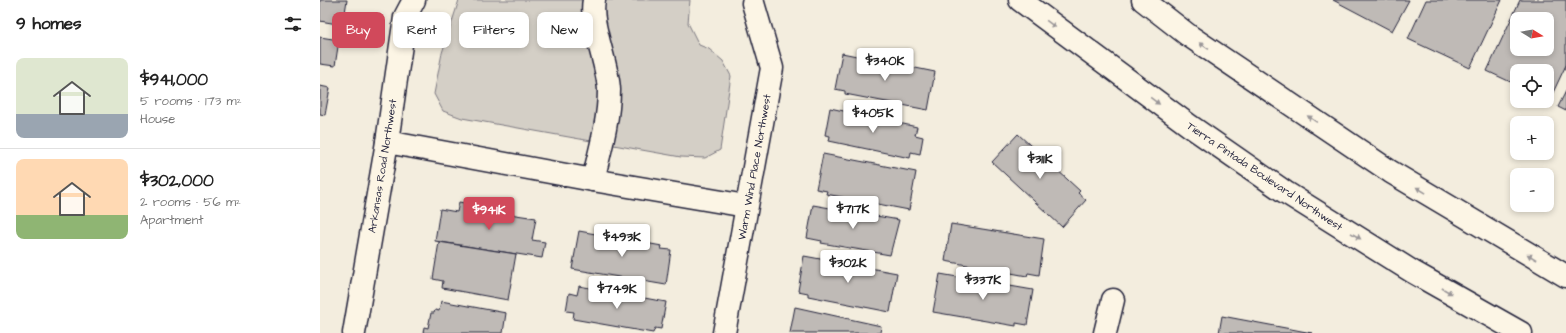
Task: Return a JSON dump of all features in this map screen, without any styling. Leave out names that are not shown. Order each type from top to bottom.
[{"type":"street","name":"Arkansas Road Northwest","points":[[354,333],[388,142],[405,17],[414,0]]},
{"type":"street","points":[[593,180],[607,116],[609,90],[606,64],[597,33],[594,0]]},
{"type":"street","name":"Tierra Pintada Boulevard Northwest","points":[[1020,0],[1190,126],[1285,192],[1413,272],[1521,333]]},
{"type":"street","points":[[1143,0],[1188,35],[1391,172],[1566,276]]},
{"type":"street","name":"Warm Wind Place Northwest","points":[[724,333],[772,68],[753,4]]},
{"type":"street","points":[[388,142],[593,180],[746,206]]},
{"type":"street","points":[[1105,333],[1113,300]]},
{"type":"shaded area","points":[[459,0],[690,0],[688,23],[699,45],[709,49],[723,61],[731,76],[720,150],[705,158],[681,157],[462,118],[443,111],[434,94],[444,48],[451,48],[451,25]]},
{"type":"building","points":[[320,0],[347,0],[345,12],[332,12],[332,23],[320,21]]},
{"type":"building","points":[[1333,0],[1409,0],[1392,31]]},
{"type":"building","points":[[1426,0],[1502,0],[1470,68],[1408,39]]},
{"type":"building","points":[[1520,0],[1566,0],[1566,65],[1554,90],[1554,64],[1510,64],[1510,82],[1487,71],[1510,22],[1510,56],[1554,56],[1554,12],[1514,12]]},
{"type":"building","points":[[320,37],[332,39],[332,48],[338,48],[335,66],[320,64]]},
{"type":"building","points":[[842,53],[935,72],[928,110],[845,94],[845,91],[835,89]]},
{"type":"building","points":[[320,86],[330,88],[325,115],[320,114]]},
{"type":"building","points":[[1566,91],[1566,111],[1558,107]]},
{"type":"building","points":[[830,108],[917,127],[915,135],[923,137],[920,154],[911,152],[910,158],[829,141],[830,136],[825,135]]},
{"type":"building","points":[[1018,134],[1080,191],[1078,193],[1086,200],[1062,227],[992,162]]},
{"type":"building","points":[[823,154],[916,172],[909,210],[826,194],[827,191],[816,189]]},
{"type":"building","points":[[459,202],[475,205],[474,214],[495,217],[496,212],[536,218],[532,240],[545,242],[542,258],[435,241],[440,209],[457,212]]},
{"type":"building","points":[[813,205],[899,220],[890,255],[821,243],[822,241],[807,238]]},
{"type":"building","points":[[951,224],[1044,239],[1039,275],[1028,273],[1027,276],[945,261]]},
{"type":"building","points":[[579,231],[662,246],[661,249],[671,250],[666,285],[572,269]]},
{"type":"building","points":[[439,242],[516,254],[508,300],[442,288],[443,281],[433,279]]},
{"type":"building","points":[[804,256],[897,273],[890,312],[808,296],[808,293],[798,291]]},
{"type":"building","points":[[940,274],[1033,290],[1027,325],[1016,323],[1016,326],[933,312]]},
{"type":"building","points":[[579,286],[666,302],[661,329],[655,328],[653,333],[573,319],[574,312],[566,311],[569,293],[577,295]]},
{"type":"building","points":[[441,301],[506,313],[503,333],[423,333],[424,327],[428,328],[431,313],[434,313],[435,310],[439,311]]},
{"type":"building","points":[[795,307],[881,326],[880,333],[790,333]]},
{"type":"building","points":[[1222,316],[1312,333],[1219,333]]}]
